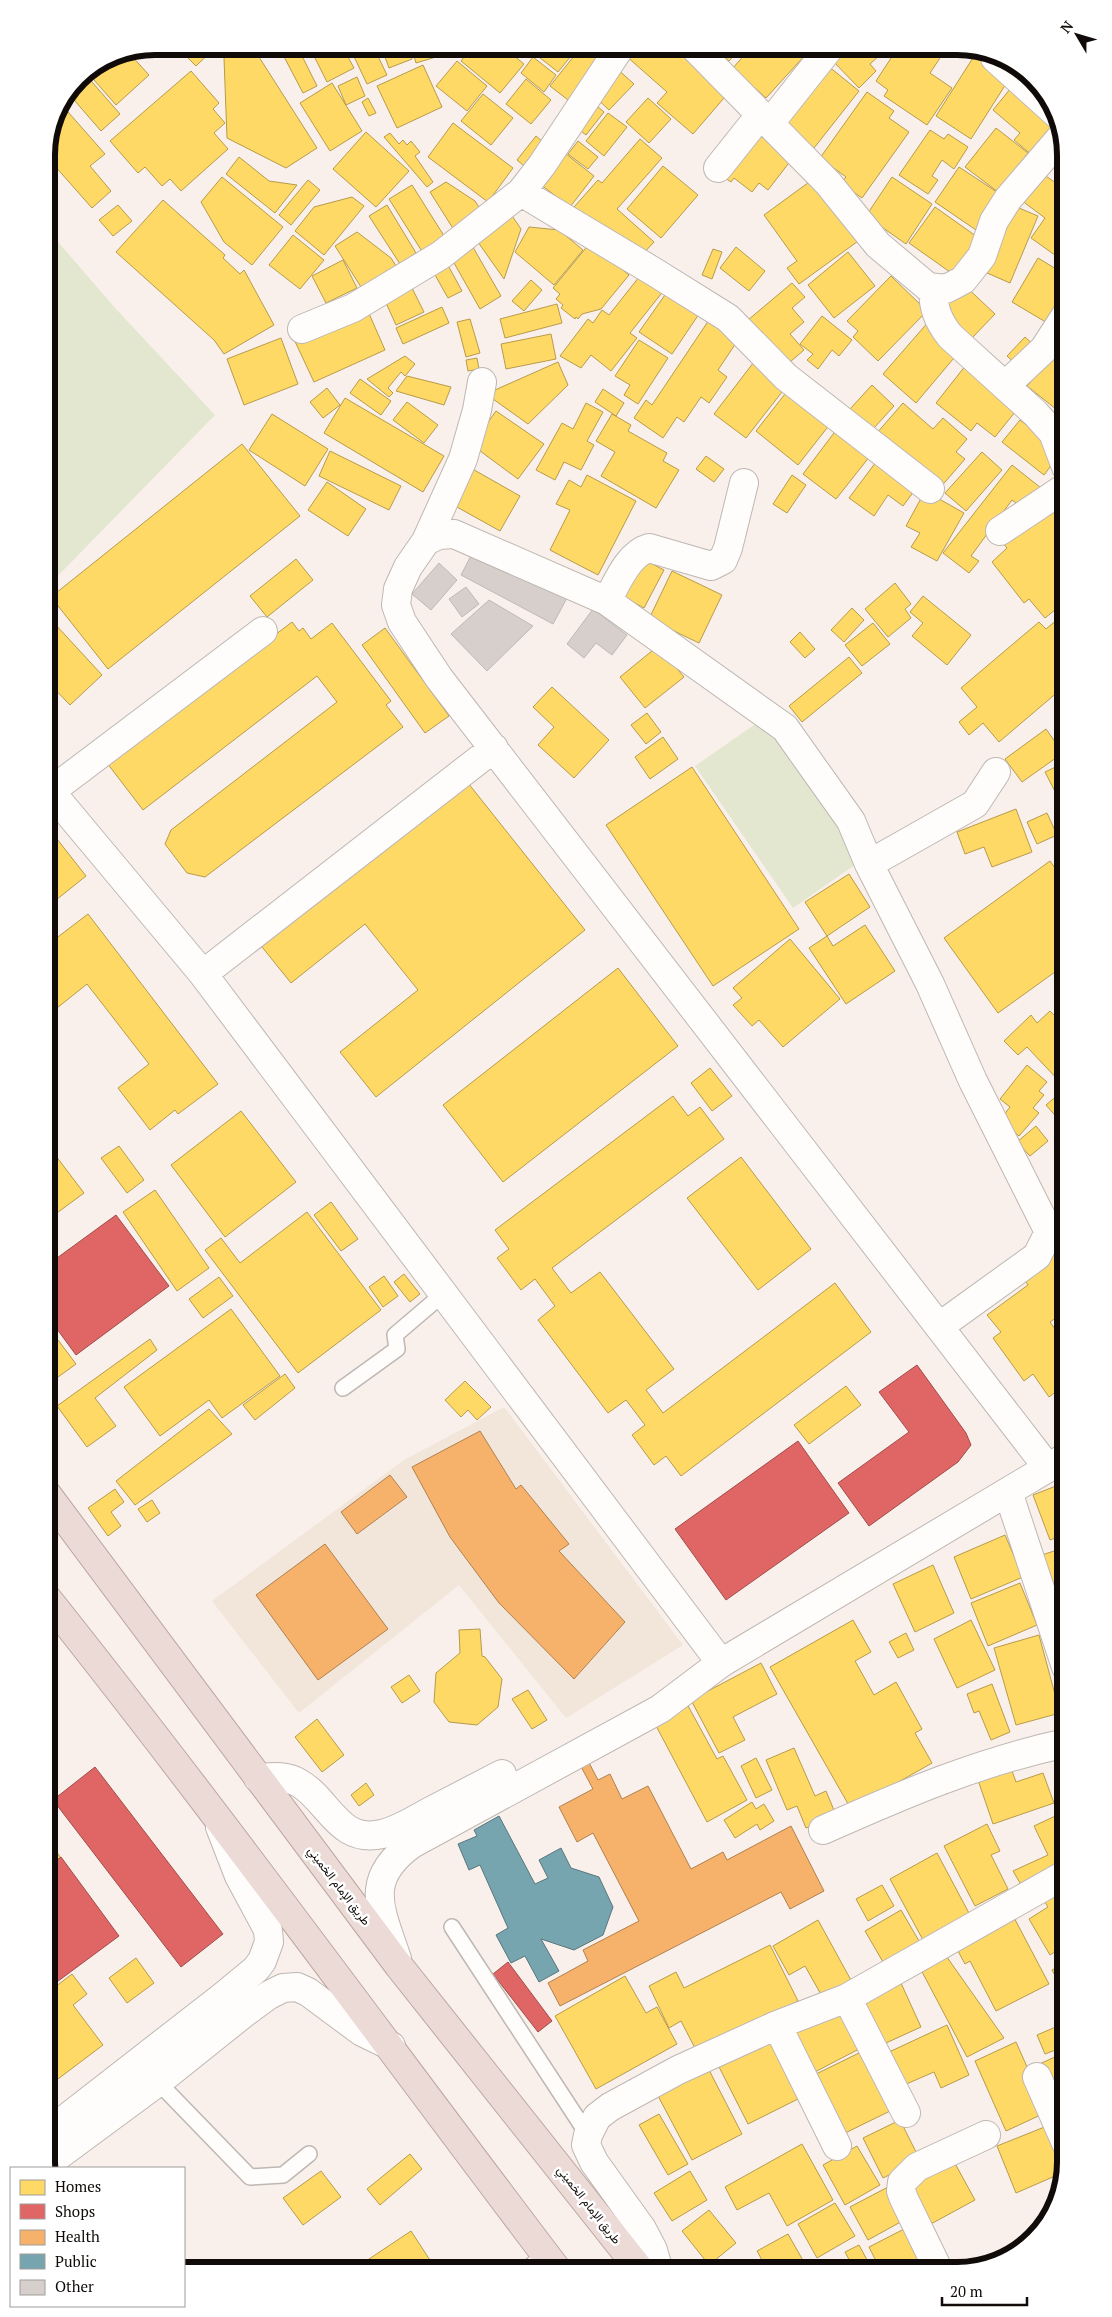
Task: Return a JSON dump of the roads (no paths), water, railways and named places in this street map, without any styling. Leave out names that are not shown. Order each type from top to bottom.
[{"type":"highway","name":"طريق الإمام الخميني","points":[[55,1506],[399,1966],[634,2262]]},
{"type":"highway","points":[[55,1608],[126,1697],[391,2046],[541,2262]]},
{"type":"street","points":[[302,329],[353,308],[441,256],[520,192],[542,165],[615,55]]},
{"type":"street","points":[[702,55],[828,183],[878,245],[907,271],[932,288],[946,289],[954,286],[963,280],[974,268],[982,256],[994,221],[1008,199],[1056,143]]},
{"type":"street","points":[[718,168],[823,55]]},
{"type":"street","points":[[1004,67],[1039,98]]},
{"type":"street","points":[[520,192],[656,272],[728,318],[786,377],[930,490]]},
{"type":"street","points":[[932,288],[933,302],[941,325],[1035,413],[1053,433],[1057,443]]},
{"type":"street","points":[[1005,386],[1044,349],[1057,329]]},
{"type":"street","points":[[399,1966],[379,1902],[380,1885],[386,1869],[389,1845],[405,1825],[674,1684],[720,1664],[1057,1462],[940,1326],[494,748],[415,644],[402,622],[396,605],[398,589],[408,567],[426,541],[463,459],[477,410],[482,382]]},
{"type":"street","points":[[606,601],[631,560],[641,550],[649,548],[711,566],[723,560],[728,548],[744,483]]},
{"type":"street","points":[[1000,531],[1057,493]]},
{"type":"street","points":[[426,541],[439,535],[454,534],[606,601],[785,728],[851,821],[868,864],[930,984],[973,1081],[1049,1232],[1036,1256],[940,1326]]},
{"type":"street","points":[[55,785],[263,631]]},
{"type":"street","points":[[203,974],[494,748]]},
{"type":"street","points":[[868,864],[975,804],[996,772]]},
{"type":"street","points":[[55,796],[203,974],[720,1664]]},
{"type":"street","points":[[1008,1492],[1057,1639]]},
{"type":"street","points":[[823,1830],[931,1784],[985,1764],[1015,1754],[1057,1745]]},
{"type":"street","points":[[258,1778],[281,1776],[299,1783],[340,1825],[353,1833],[389,1845]]},
{"type":"street","points":[[55,2127],[256,1969],[266,1952],[269,1942],[268,1930],[238,1876],[216,1816]]},
{"type":"street","points":[[656,2262],[653,2250],[642,2229],[594,2162],[586,2145],[588,2135],[597,2117],[610,2107],[678,2070],[778,2025],[847,1998],[1057,1879]]},
{"type":"street","points":[[55,2158],[158,2082],[218,2033],[269,1995],[290,1987],[308,1992],[362,2032],[391,2046]]},
{"type":"street","points":[[847,1998],[906,2113]]},
{"type":"street","points":[[778,2025],[837,2146]]},
{"type":"street","points":[[1037,2077],[1057,2123]]},
{"type":"street","points":[[935,2262],[904,2200],[901,2191],[902,2182],[910,2172],[923,2164],[986,2135]]},
{"type":"lane","points":[[343,1388],[397,1349],[395,1335],[443,1294]]},
{"type":"lane","points":[[452,1927],[588,2135]]},
{"type":"lane","points":[[158,2082],[250,2177],[283,2175],[309,2154]]}]
